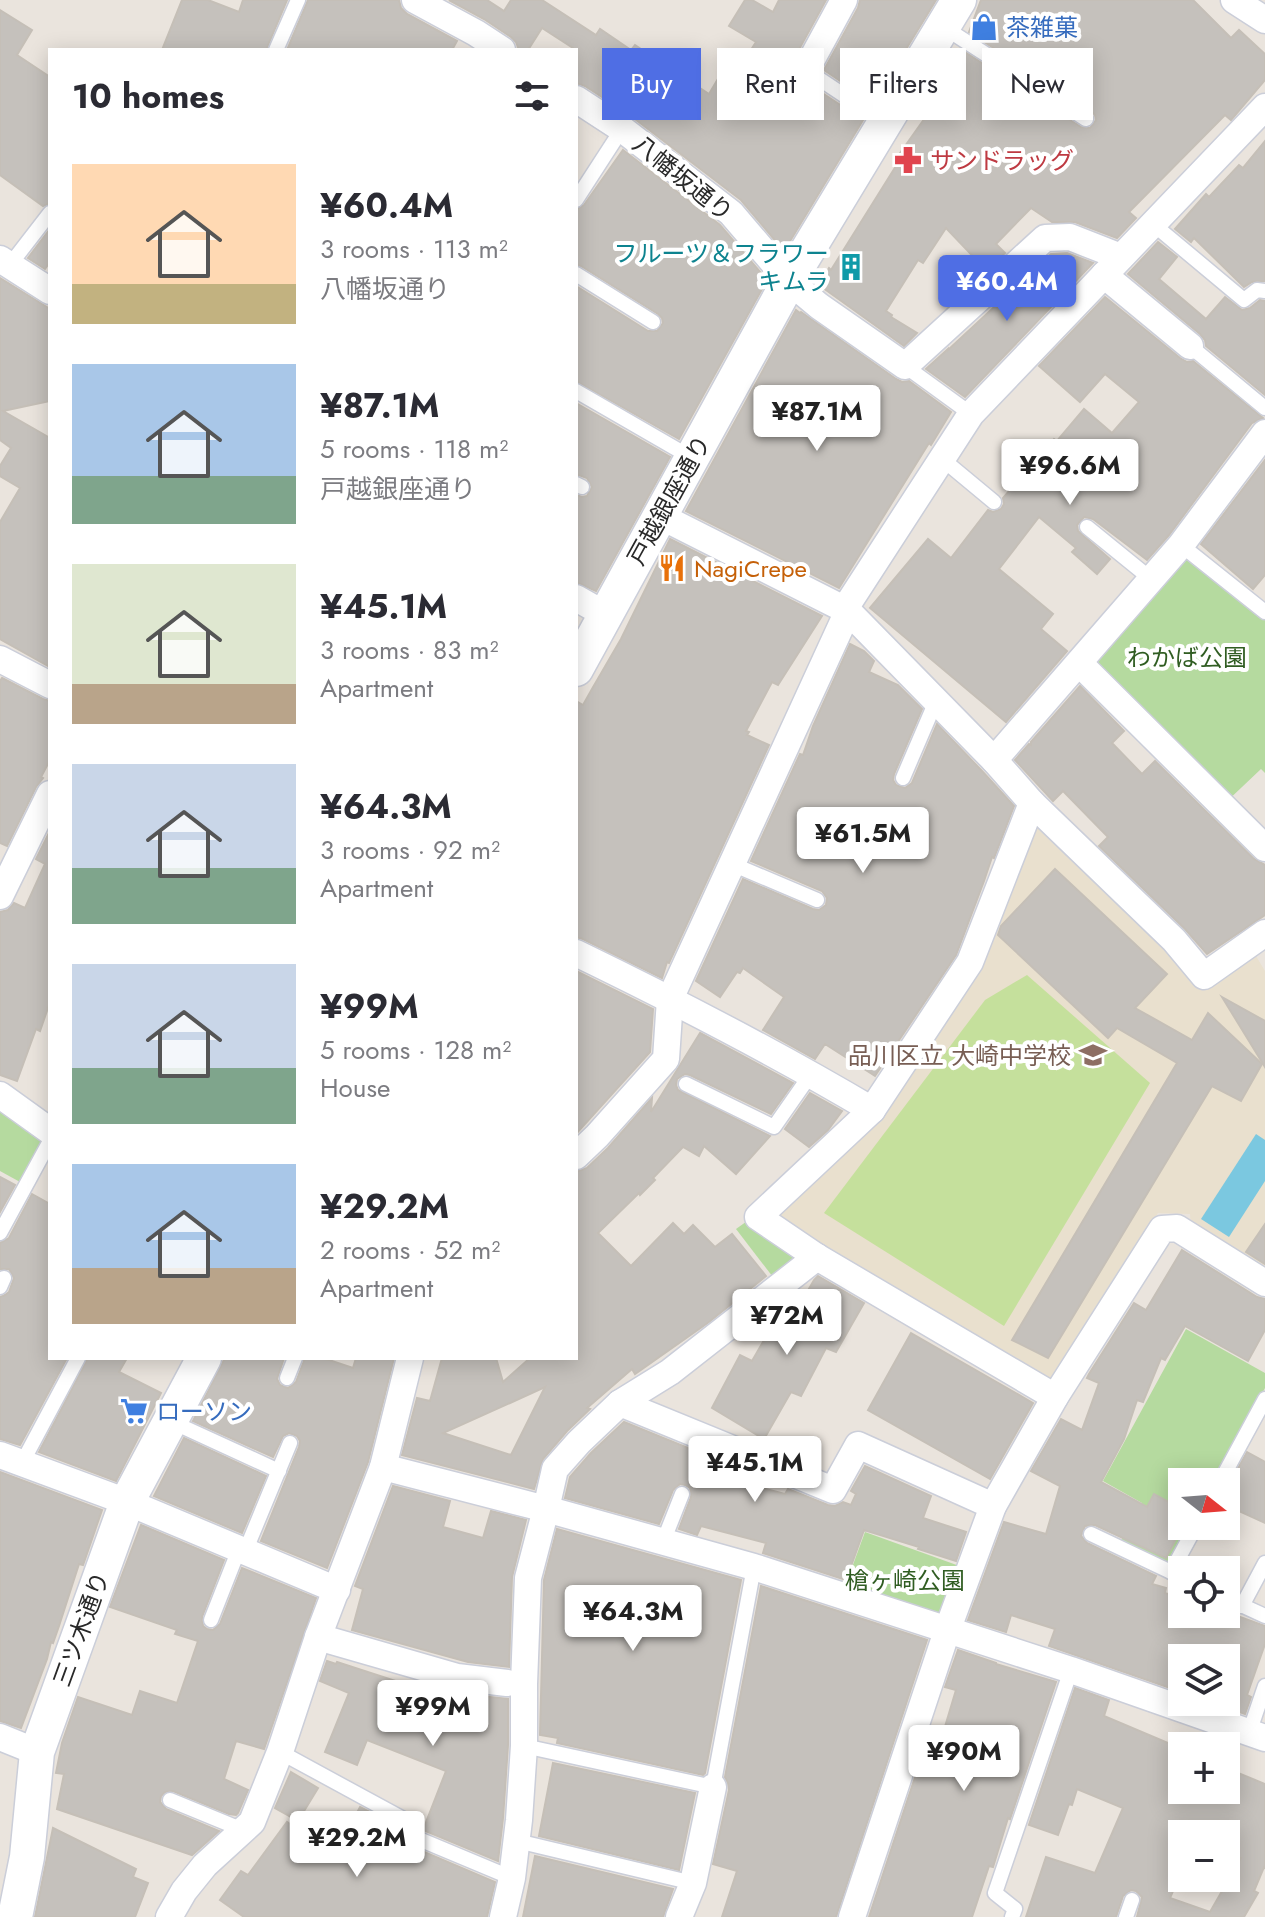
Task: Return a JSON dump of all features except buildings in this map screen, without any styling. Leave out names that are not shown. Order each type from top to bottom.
[{"type":"street","points":[[415,0],[470,42],[494,48]]},
{"type":"street","points":[[818,48],[844,0]]},
{"type":"street","points":[[1234,0],[1265,20]]},
{"type":"street","name":"戸越銀座通り","points":[[578,665],[789,281],[950,13]]},
{"type":"street","name":"八幡坂通り","points":[[578,100],[622,129],[731,213],[789,281],[819,306],[905,366]]},
{"type":"street","points":[[578,1154],[666,1059],[670,999],[846,610],[941,458],[971,414],[1265,107]]},
{"type":"street","points":[[905,366],[1045,238],[1070,237],[1113,266],[1190,346]]},
{"type":"street","points":[[5,262],[48,290]]},
{"type":"street","points":[[994,760],[1181,545],[1265,433]]},
{"type":"street","points":[[660,516],[846,610],[994,760],[1032,803],[1174,940],[1204,976],[1262,942]]},
{"type":"street","points":[[578,599],[606,615]]},
{"type":"street","points":[[0,659],[48,684]]},
{"type":"street","points":[[1079,663],[1265,848]]},
{"type":"street","points":[[0,896],[48,798]]},
{"type":"street","points":[[1032,803],[970,962],[872,1110],[758,1217],[817,1257],[1055,1397]]},
{"type":"street","points":[[578,954],[670,999],[872,1110]]},
{"type":"street","points":[[0,1095],[48,1130]]},
{"type":"street","points":[[852,1917],[947,1631],[993,1506],[1055,1397],[1162,1229],[1177,1228],[1265,1283]]},
{"type":"street","points":[[503,1917],[517,1841],[524,1746],[528,1578],[555,1469],[620,1403],[670,1372],[817,1257]]},
{"type":"street","name":"三ツ木通り","points":[[15,1917],[27,1857],[37,1752],[127,1502],[203,1360]]},
{"type":"street","points":[[169,1917],[184,1891],[205,1865],[252,1822],[383,1467],[410,1360]]},
{"type":"street","points":[[620,1403],[833,1490],[858,1445],[993,1506]]},
{"type":"street","points":[[11,1459],[127,1502],[337,1590]]},
{"type":"street","points":[[383,1467],[754,1567],[1071,1670],[1257,1736]]},
{"type":"street","points":[[318,1637],[457,1677],[507,1683]]},
{"type":"street","points":[[0,1737],[37,1752]]},
{"type":"street","points":[[679,1917],[693,1883],[713,1787]]},
{"type":"lane","points":[[277,48],[298,0]]},
{"type":"lane","points":[[950,13],[995,48]]},
{"type":"lane","points":[[824,82],[884,122]]},
{"type":"lane","points":[[578,197],[622,129]]},
{"type":"lane","points":[[5,262],[48,215]]},
{"type":"lane","points":[[1153,224],[1244,300],[1257,290],[1265,291]]},
{"type":"lane","points":[[578,275],[653,322]]},
{"type":"lane","points":[[1190,346],[1265,408]]},
{"type":"lane","name":"八幡坂通り","points":[[905,366],[971,414]]},
{"type":"lane","points":[[578,392],[692,458]]},
{"type":"lane","points":[[941,458],[994,502]]},
{"type":"lane","points":[[1087,527],[1151,579]]},
{"type":"lane","points":[[1181,545],[1265,612]]},
{"type":"lane","points":[[903,778],[936,701]]},
{"type":"lane","points":[[732,864],[817,900]]},
{"type":"lane","points":[[686,1084],[774,1127],[811,1074]]},
{"type":"lane","points":[[0,1233],[48,1145]]},
{"type":"lane","points":[[11,1459],[77,1360]]},
{"type":"lane","points":[[287,1378],[294,1360]]},
{"type":"lane","points":[[1228,1468],[1265,1399]]},
{"type":"lane","points":[[170,1421],[279,1471]]},
{"type":"lane","points":[[211,1620],[290,1443]]},
{"type":"lane","points":[[663,1542],[682,1494]]},
{"type":"lane","points":[[1091,1534],[1168,1571]]},
{"type":"lane","points":[[1265,1563],[1242,1606],[1265,1616]]},
{"type":"lane","points":[[524,1746],[713,1787],[754,1567]]},
{"type":"lane","points":[[1012,1917],[1015,1909],[995,1893],[1071,1670]]},
{"type":"lane","points":[[1257,1736],[1265,1686]]},
{"type":"lane","points":[[280,1752],[407,1821]]},
{"type":"lane","points":[[170,1800],[243,1830]]},
{"type":"lane","points":[[414,1837],[512,1878]]},
{"type":"lane","points":[[517,1841],[693,1883]]},
{"type":"lane","points":[[1126,1917],[1132,1900]]},
{"type":"shaded area","name":"品川区立 大崎中学校","points":[[1040,827],[1140,917],[1201,985],[1253,951],[1265,971],[1265,1273],[1191,1228],[1190,1214],[1158,1213],[1053,1386],[780,1223],[774,1209],[872,1122],[969,989],[998,902],[1025,837]]},
{"type":"green space","name":"わかば公園","points":[[1181,545],[1265,614],[1265,773],[1261,769],[1223,805],[1079,663]]},
{"type":"green space","points":[[1027,975],[1150,1083],[1004,1326],[824,1213],[985,1000]]},
{"type":"green space","points":[[0,1100],[45,1134],[20,1182],[0,1171]]},
{"type":"green space","points":[[750,1219],[807,1257],[776,1281],[736,1229]]},
{"type":"green space","points":[[1186,1329],[1265,1373],[1265,1388],[1222,1468],[1168,1468],[1168,1540],[1183,1540],[1174,1556],[1168,1556],[1168,1567],[1120,1542],[1142,1503],[1103,1481]]},
{"type":"green space","name":"槍ヶ崎公園","points":[[865,1532],[965,1568],[947,1618],[843,1592]]},
{"type":"water","points":[[1256,1134],[1265,1140],[1265,1181],[1229,1237],[1201,1219]]},
{"type":"place","name":"茶雑菓","points":[[984,27]]},
{"type":"place","name":"サンドラッグ","points":[[908,160]]},
{"type":"place","name":"フルーツ＆フラワー キムラ","points":[[851,267]]},
{"type":"place","name":"NagiCrepe","points":[[672,568]]},
{"type":"place","name":"品川区立 大崎中学校","points":[[1093,1055]]},
{"type":"place","name":"ローソン","points":[[134,1411]]}]
